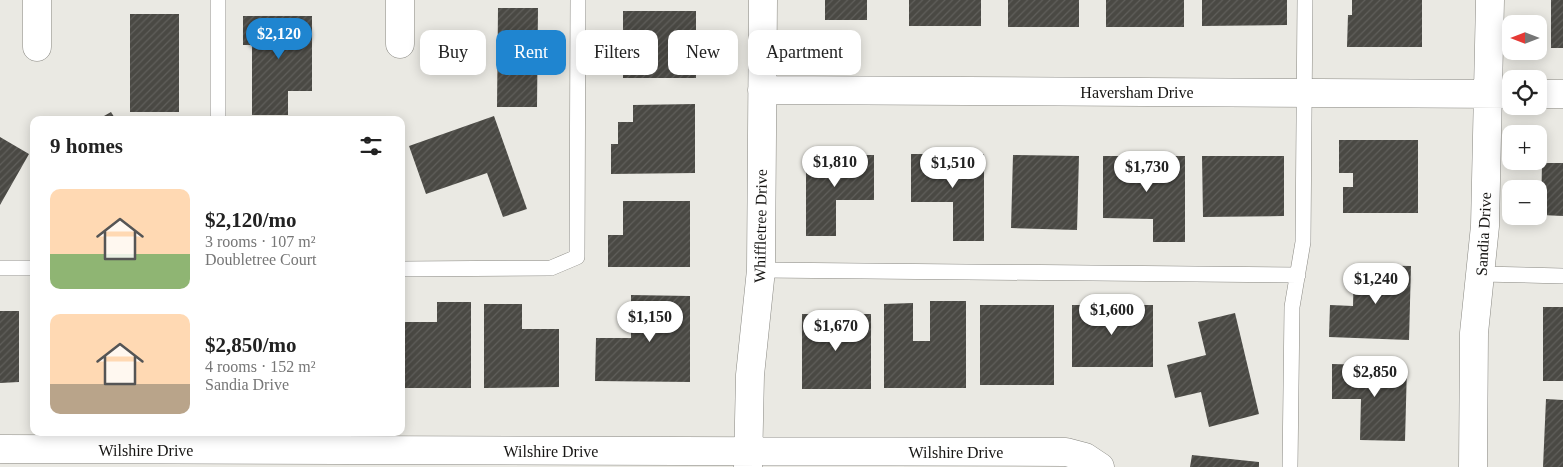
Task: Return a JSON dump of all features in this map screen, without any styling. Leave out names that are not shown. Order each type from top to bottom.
[{"type":"street","points":[[37,47],[38,0]]},
{"type":"street","points":[[400,0],[400,44]]},
{"type":"street","name":"Whiffletree Drive","points":[[748,459],[750,375],[761,270],[763,0]]},
{"type":"street","name":"Sandia Drive","points":[[1473,467],[1474,333],[1482,274],[1500,94],[1490,0]]},
{"type":"street","name":"Haversham Drive","points":[[762,90],[1500,94]]},
{"type":"street","points":[[1547,94],[1563,94]]},
{"type":"street","name":"Wilshire Drive","points":[[17,455],[206,459],[928,460],[1066,452],[1085,457],[1100,466]]},
{"type":"lane","points":[[218,0],[218,116]]},
{"type":"lane","points":[[405,269],[551,268],[577,257],[578,0]]},
{"type":"lane","points":[[1290,467],[1292,307],[1304,242],[1305,0]]},
{"type":"lane","points":[[0,268],[30,268]]},
{"type":"lane","points":[[761,270],[1298,276]]},
{"type":"lane","points":[[1482,274],[1563,276]]},
{"type":"building","points":[[825,0],[867,0],[867,20],[825,20]]},
{"type":"building","points":[[909,0],[981,0],[981,26],[909,26]]},
{"type":"building","points":[[1008,0],[1079,0],[1079,27],[1008,27]]},
{"type":"building","points":[[1106,0],[1184,0],[1184,27],[1106,27]]},
{"type":"building","points":[[1202,0],[1287,0],[1287,25],[1202,26]]},
{"type":"building","points":[[1352,0],[1422,0],[1422,47],[1347,47],[1348,15],[1352,15]]},
{"type":"building","points":[[1551,0],[1563,0],[1563,48],[1551,48]]},
{"type":"building","points":[[498,8],[538,8],[538,30],[498,30]]},
{"type":"building","points":[[623,11],[696,11],[696,30],[668,30],[668,75],[696,75],[696,78],[623,78],[623,75],[658,75],[658,30],[623,30]]},
{"type":"building","points":[[130,14],[179,14],[179,112],[130,112]]},
{"type":"building","points":[[243,16],[312,16],[312,91],[288,91],[288,115],[252,115],[252,45],[243,45]]},
{"type":"building","points":[[497,75],[537,75],[537,107],[497,107]]},
{"type":"building","points":[[695,104],[695,173],[611,174],[611,144],[618,144],[618,122],[633,122],[633,105]]},
{"type":"building","points":[[111,112],[114,116],[104,116]]},
{"type":"building","points":[[494,116],[527,209],[503,217],[487,173],[426,194],[409,146]]},
{"type":"building","points":[[0,137],[29,154],[0,205]]},
{"type":"building","points":[[1339,140],[1418,140],[1418,213],[1343,213],[1343,187],[1353,187],[1353,173],[1339,173]]},
{"type":"building","points":[[911,154],[984,154],[984,241],[953,241],[953,202],[911,202]]},
{"type":"building","points":[[806,155],[874,155],[874,200],[836,200],[836,236],[806,236]]},
{"type":"building","points":[[1013,155],[1079,156],[1077,230],[1011,228]]},
{"type":"building","points":[[1103,156],[1185,156],[1185,242],[1153,242],[1153,219],[1103,218]]},
{"type":"building","points":[[1202,156],[1284,156],[1284,216],[1203,217]]},
{"type":"building","points":[[1547,163],[1563,163],[1563,216],[1547,215],[1547,180],[1542,180],[1542,170],[1547,170]]},
{"type":"building","points":[[623,201],[690,201],[690,267],[608,267],[608,235],[623,235]]},
{"type":"building","points":[[1354,265],[1411,266],[1409,340],[1329,337],[1330,305],[1353,306]]},
{"type":"building","points":[[631,295],[690,296],[690,382],[595,381],[596,338],[631,338]]},
{"type":"building","points":[[930,301],[966,301],[966,388],[884,388],[884,304],[913,303],[913,341],[930,341]]},
{"type":"building","points":[[437,302],[471,302],[471,388],[405,388],[405,322],[437,322]]},
{"type":"building","points":[[484,304],[522,304],[522,329],[559,329],[559,387],[484,388]]},
{"type":"building","points":[[980,305],[1054,305],[1054,385],[980,385]]},
{"type":"building","points":[[1072,305],[1153,305],[1153,367],[1072,367]]},
{"type":"building","points":[[1543,307],[1563,307],[1563,381],[1543,381]]},
{"type":"building","points":[[0,311],[19,311],[19,382],[0,383]]},
{"type":"building","points":[[1235,313],[1259,414],[1209,427],[1201,392],[1175,398],[1167,365],[1206,355],[1198,322]]},
{"type":"building","points":[[802,314],[871,314],[871,389],[802,389]]},
{"type":"building","points":[[1332,364],[1407,366],[1405,441],[1360,440],[1361,399],[1332,399]]},
{"type":"building","points":[[1546,399],[1563,400],[1563,467],[1543,467]]},
{"type":"building","points":[[1192,455],[1259,462],[1259,467],[1190,467]]}]
